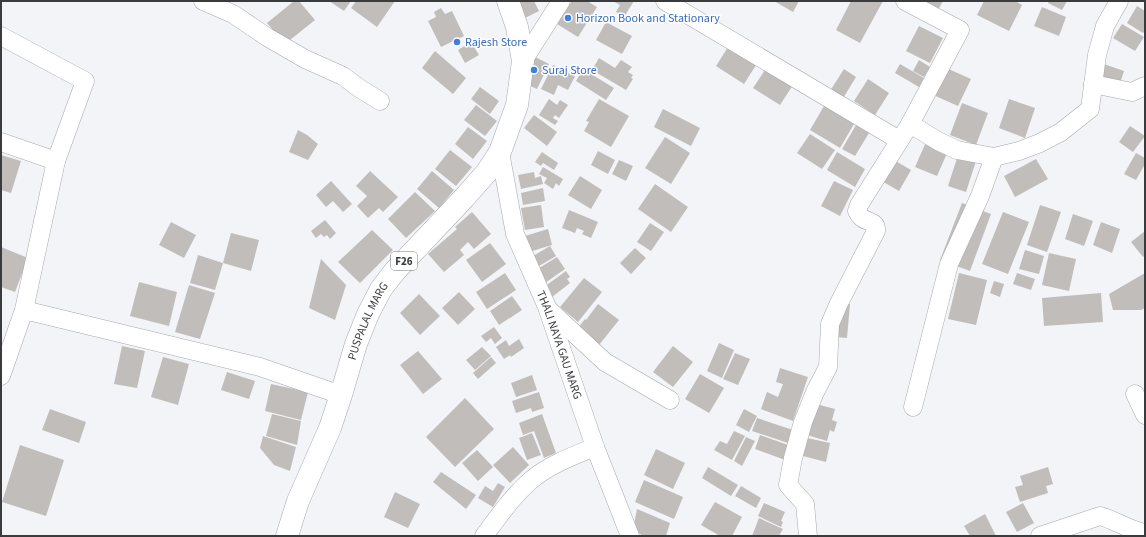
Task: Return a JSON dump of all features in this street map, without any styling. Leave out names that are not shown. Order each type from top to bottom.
[{"type":"main road","name":"PUSPALAL MARG","points":[[287,536],[298,501],[330,428],[356,344],[368,314],[381,289],[395,271],[487,172],[500,152],[517,105],[523,62],[517,27],[508,1]]},
{"type":"street","points":[[203,1],[233,14],[267,37],[305,59],[343,76],[380,101]]},
{"type":"street","points":[[523,62],[561,1]]},
{"type":"street","points":[[665,1],[899,140]]},
{"type":"street","points":[[808,536],[805,504],[788,485],[792,458],[803,422],[815,392],[828,367],[830,324],[839,303],[876,231],[874,223],[861,217],[857,211],[859,205],[910,124],[960,30],[905,1]]},
{"type":"street","points":[[910,124],[938,141],[957,150],[994,157],[1019,151],[1040,143],[1061,132],[1090,109],[1097,55],[1105,26],[1119,1]]},
{"type":"street","points":[[1,36],[85,81],[56,161],[24,310],[1,376]]},
{"type":"street","points":[[1093,84],[1132,92],[1145,86]]},
{"type":"street","points":[[1,142],[56,161]]},
{"type":"street","name":"THALI NAYA GAU MARG","points":[[500,152],[515,234],[547,308],[595,447],[630,536]]},
{"type":"street","points":[[913,407],[949,264],[980,196],[994,157]]},
{"type":"street","points":[[547,308],[605,362],[670,400]]},
{"type":"street","points":[[24,310],[260,367],[341,395]]},
{"type":"street","points":[[1135,394],[1145,415]]},
{"type":"street","points":[[484,536],[508,505],[530,481],[562,461],[595,447]]},
{"type":"street","points":[[1040,536],[1100,516],[1106,517],[1136,531],[1145,533]]},
{"type":"building","points":[[294,1],[299,1],[315,20],[285,44],[267,23]]},
{"type":"building","points":[[329,1],[351,1],[344,11]]},
{"type":"building","points":[[356,1],[395,1],[377,27],[351,8]]},
{"type":"building","points":[[512,1],[534,1],[539,11],[521,20]]},
{"type":"building","points":[[572,1],[587,1],[597,7],[578,37],[557,24]]},
{"type":"building","points":[[613,1],[634,1],[624,17],[616,12],[620,5]]},
{"type":"building","points":[[774,1],[799,1],[793,12]]},
{"type":"building","points":[[851,1],[883,1],[860,43],[836,30]]},
{"type":"building","points":[[924,1],[943,1],[938,10]]},
{"type":"building","points":[[984,1],[1015,1],[1022,5],[1009,31],[977,15]]},
{"type":"building","points":[[1049,1],[1067,1],[1062,10],[1048,3]]},
{"type":"building","points":[[1137,6],[1145,11],[1145,31],[1143,33],[1127,23]]},
{"type":"building","points":[[1042,7],[1066,17],[1059,36],[1034,26]]},
{"type":"building","points":[[441,8],[445,14],[452,11],[464,36],[441,47],[428,21],[436,17],[434,12]]},
{"type":"building","points":[[606,22],[632,36],[622,54],[596,40]]},
{"type":"building","points":[[1122,24],[1144,37],[1135,51],[1113,38]]},
{"type":"building","points":[[919,26],[943,38],[930,63],[906,51]]},
{"type":"building","points":[[471,42],[479,55],[465,63],[458,50]]},
{"type":"building","points":[[730,44],[758,62],[744,84],[716,66]]},
{"type":"building","points":[[435,51],[466,78],[453,94],[422,68]]},
{"type":"building","points":[[533,56],[549,64],[537,89],[521,82]]},
{"type":"building","points":[[599,58],[615,68],[621,60],[632,67],[628,72],[633,75],[631,78],[633,79],[626,90],[592,70]]},
{"type":"building","points":[[919,60],[930,67],[924,77],[913,71]]},
{"type":"building","points":[[1101,63],[1124,71],[1119,86],[1096,78]]},
{"type":"building","points":[[900,64],[924,78],[919,87],[895,73]]},
{"type":"building","points":[[553,65],[575,76],[568,90],[558,85],[554,95],[541,89]]},
{"type":"building","points":[[767,67],[793,85],[780,105],[753,88]]},
{"type":"building","points":[[944,67],[971,79],[958,106],[931,94]]},
{"type":"building","points":[[583,69],[614,88],[606,100],[576,81]]},
{"type":"building","points":[[844,69],[856,77],[842,100],[830,91]]},
{"type":"building","points":[[868,79],[889,93],[875,115],[854,101]]},
{"type":"building","points":[[480,87],[499,101],[490,114],[471,99]]},
{"type":"building","points":[[549,99],[557,105],[560,100],[568,105],[559,118],[555,115],[553,118],[558,121],[555,125],[539,115]]},
{"type":"building","points":[[599,99],[629,116],[611,147],[584,131],[589,122],[586,121]]},
{"type":"building","points":[[1009,99],[1035,108],[1025,138],[999,128]]},
{"type":"building","points":[[962,103],[988,113],[976,145],[950,135]]},
{"type":"building","points":[[476,105],[497,121],[485,136],[464,120]]},
{"type":"building","points":[[824,106],[854,124],[840,148],[810,130]]},
{"type":"building","points":[[663,109],[700,128],[691,146],[654,127]]},
{"type":"building","points":[[534,115],[557,132],[547,146],[524,128]]},
{"type":"building","points":[[856,125],[869,133],[855,156],[842,149]]},
{"type":"building","points":[[1130,126],[1145,136],[1133,152],[1119,142]]},
{"type":"building","points":[[468,127],[487,141],[473,159],[455,144]]},
{"type":"building","points":[[298,130],[318,144],[308,160],[289,152]]},
{"type":"building","points":[[810,134],[835,150],[822,169],[797,153]]},
{"type":"building","points":[[665,137],[690,153],[671,184],[645,168]]},
{"type":"building","points":[[926,142],[948,151],[937,176],[915,167]]},
{"type":"building","points":[[450,150],[472,167],[456,186],[435,169]]},
{"type":"building","points":[[598,151],[615,160],[608,174],[591,165]]},
{"type":"building","points":[[542,152],[558,163],[554,170],[543,163],[541,166],[535,162]]},
{"type":"building","points":[[837,152],[865,169],[855,187],[827,170]]},
{"type":"building","points":[[1136,153],[1145,158],[1145,164],[1136,180],[1124,174]]},
{"type":"building","points":[[1,155],[21,161],[11,193],[1,190]]},
{"type":"building","points":[[958,155],[976,161],[966,192],[948,186]]},
{"type":"building","points":[[892,159],[911,170],[899,191],[880,180]]},
{"type":"building","points":[[1036,159],[1048,179],[1015,197],[1004,176]]},
{"type":"building","points":[[619,160],[633,166],[626,181],[612,174]]},
{"type":"building","points":[[543,167],[563,179],[559,186],[556,183],[553,189],[544,183],[547,178],[539,174]]},
{"type":"building","points":[[370,171],[398,197],[383,212],[379,208],[368,218],[357,206],[367,196],[356,186]]},
{"type":"building","points":[[432,171],[454,190],[439,208],[417,189]]},
{"type":"building","points":[[534,172],[535,178],[541,176],[543,184],[521,189],[518,175]]},
{"type":"building","points":[[580,176],[602,190],[591,209],[568,195]]},
{"type":"building","points":[[331,181],[352,204],[343,212],[333,201],[326,207],[316,195]]},
{"type":"building","points":[[834,181],[853,190],[840,216],[821,206]]},
{"type":"building","points":[[655,184],[688,207],[671,232],[638,209]]},
{"type":"building","points":[[543,188],[545,201],[523,205],[521,193]]},
{"type":"building","points":[[415,192],[435,211],[406,238],[388,219]]},
{"type":"building","points":[[962,203],[991,214],[970,271],[940,260]]},
{"type":"building","points":[[541,205],[544,227],[525,230],[521,208]]},
{"type":"building","points":[[1040,205],[1061,212],[1047,252],[1027,245]]},
{"type":"building","points":[[569,210],[598,222],[591,238],[582,234],[584,231],[577,228],[575,233],[562,228]]},
{"type":"building","points":[[472,212],[491,234],[474,249],[468,242],[460,250],[464,255],[444,272],[428,254],[457,229],[455,227]]},
{"type":"building","points":[[1003,212],[1029,222],[1008,274],[982,264]]},
{"type":"building","points":[[1073,214],[1093,221],[1084,246],[1065,239]]},
{"type":"building","points":[[325,220],[336,233],[330,239],[327,235],[324,237],[321,234],[316,238],[311,231]]},
{"type":"building","points":[[171,222],[196,235],[184,258],[159,245]]},
{"type":"building","points":[[1101,222],[1120,229],[1112,253],[1093,245]]},
{"type":"building","points":[[650,223],[664,232],[651,251],[637,242]]},
{"type":"building","points":[[548,229],[552,245],[529,252],[525,236]]},
{"type":"building","points":[[372,230],[393,250],[360,283],[338,262]]},
{"type":"building","points":[[1145,231],[1145,255],[1143,257],[1131,242]]},
{"type":"building","points":[[231,233],[259,240],[251,271],[223,263]]},
{"type":"building","points":[[490,243],[506,264],[482,282],[466,260]]},
{"type":"building","points":[[550,246],[556,256],[534,269],[528,259]]},
{"type":"building","points":[[1,247],[28,258],[15,292],[1,287]]},
{"type":"building","points":[[635,248],[646,258],[631,274],[620,263]]},
{"type":"building","points":[[1025,250],[1044,256],[1039,274],[1019,269]]},
{"type":"building","points":[[1049,253],[1076,259],[1069,291],[1042,285]]},
{"type":"building","points":[[198,255],[223,263],[215,290],[190,283]]},
{"type":"building","points":[[557,257],[565,269],[545,283],[536,270]]},
{"type":"building","points":[[321,259],[346,285],[335,320],[309,308]]},
{"type":"building","points":[[566,271],[570,277],[567,279],[570,283],[552,297],[544,287]]},
{"type":"building","points":[[505,273],[516,290],[487,309],[476,292]]},
{"type":"building","points":[[959,273],[987,280],[976,325],[948,319]]},
{"type":"building","points":[[1017,273],[1035,279],[1031,290],[1013,284]]},
{"type":"building","points":[[1145,273],[1145,308],[1141,310],[1113,310],[1109,294]]},
{"type":"building","points":[[584,278],[602,292],[578,322],[560,307]]},
{"type":"building","points":[[994,281],[1004,284],[1000,297],[990,293]]},
{"type":"building","points":[[139,282],[177,292],[169,326],[130,316]]},
{"type":"building","points":[[189,285],[215,293],[200,339],[175,332]]},
{"type":"building","points":[[459,292],[475,309],[458,325],[442,308]]},
{"type":"building","points":[[1101,293],[1103,322],[1044,326],[1042,298]]},
{"type":"building","points":[[419,294],[440,316],[420,335],[400,313]]},
{"type":"building","points":[[512,296],[522,310],[499,325],[490,311]]},
{"type":"building","points":[[844,303],[850,304],[847,338],[835,337],[836,321],[842,321]]},
{"type":"building","points":[[598,304],[619,320],[599,345],[577,329]]},
{"type":"building","points":[[494,327],[502,338],[495,344],[491,338],[486,342],[481,336]]},
{"type":"building","points":[[519,339],[524,348],[511,357],[510,355],[504,359],[496,347],[506,340],[509,346]]},
{"type":"building","points":[[719,343],[734,350],[722,378],[707,371]]},
{"type":"building","points":[[122,346],[145,351],[137,388],[114,384]]},
{"type":"building","points":[[673,346],[693,362],[673,387],[653,372]]},
{"type":"building","points":[[482,347],[491,356],[475,370],[466,360]]},
{"type":"building","points":[[418,351],[442,379],[423,394],[400,365]]},
{"type":"building","points":[[735,353],[750,359],[738,385],[723,379]]},
{"type":"building","points":[[163,357],[189,364],[178,405],[151,397]]},
{"type":"building","points":[[491,357],[496,363],[478,379],[473,373]]},
{"type":"building","points":[[780,368],[808,377],[793,421],[761,409],[767,392],[778,397],[783,384],[776,382]]},
{"type":"building","points":[[227,372],[255,381],[249,399],[221,390]]},
{"type":"building","points":[[700,374],[724,388],[709,413],[685,399]]},
{"type":"building","points":[[532,375],[537,390],[516,397],[511,383]]},
{"type":"building","points":[[271,384],[308,392],[301,420],[265,411]]},
{"type":"building","points":[[539,392],[544,408],[532,412],[531,408],[516,413],[512,401]]},
{"type":"building","points":[[465,398],[494,429],[455,467],[426,437]]},
{"type":"building","points":[[816,404],[835,409],[832,420],[837,422],[834,432],[830,430],[827,441],[807,435]]},
{"type":"building","points":[[50,409],[86,422],[79,443],[42,430]]},
{"type":"building","points":[[744,409],[757,416],[749,432],[736,425]]},
{"type":"building","points":[[272,414],[301,421],[297,445],[266,436]]},
{"type":"building","points":[[542,414],[556,453],[544,458],[534,431],[523,435],[519,423]]},
{"type":"building","points":[[757,418],[793,430],[788,443],[752,431]]},
{"type":"building","points":[[734,431],[745,436],[732,460],[714,450],[720,441],[727,444]]},
{"type":"building","points":[[532,433],[541,455],[527,460],[519,438]]},
{"type":"building","points":[[760,435],[791,446],[785,460],[755,449]]},
{"type":"building","points":[[263,436],[296,447],[290,471],[274,465],[260,448]]},
{"type":"building","points":[[746,437],[755,441],[742,466],[734,461]]},
{"type":"building","points":[[807,438],[830,443],[826,462],[803,456]]},
{"type":"building","points":[[20,445],[64,460],[46,516],[2,502]]},
{"type":"building","points":[[513,447],[529,465],[510,483],[493,465]]},
{"type":"building","points":[[656,449],[685,463],[673,489],[644,475]]},
{"type":"building","points":[[477,450],[493,467],[478,481],[462,463]]},
{"type":"building","points":[[708,467],[738,485],[731,496],[702,478]]},
{"type":"building","points":[[1048,467],[1053,484],[1046,486],[1048,493],[1020,502],[1015,487],[1023,485],[1020,476]]},
{"type":"building","points":[[441,472],[476,495],[466,509],[433,482]]},
{"type":"building","points":[[644,480],[683,497],[674,519],[635,502]]},
{"type":"building","points":[[498,483],[505,487],[493,507],[478,498],[485,486],[493,491]]},
{"type":"building","points":[[741,486],[761,498],[756,508],[735,496]]},
{"type":"building","points":[[395,492],[420,504],[408,528],[384,517]]},
{"type":"building","points":[[715,502],[742,517],[732,536],[720,536],[701,525]]},
{"type":"building","points":[[764,503],[785,512],[781,521],[783,522],[781,527],[758,516]]},
{"type":"building","points":[[1023,503],[1034,523],[1017,532],[1006,512]]},
{"type":"building","points":[[637,509],[670,523],[666,536],[643,536],[633,529]]},
{"type":"building","points":[[985,514],[996,536],[970,536],[964,526]]},
{"type":"building","points":[[759,518],[783,529],[779,536],[752,536]]},
{"type":"place","name":"Horizon Book and Stationary","points":[[568,18]]},
{"type":"place","name":"Rajesh Store","points":[[457,42]]},
{"type":"place","name":"Suraj Store","points":[[534,70]]}]
